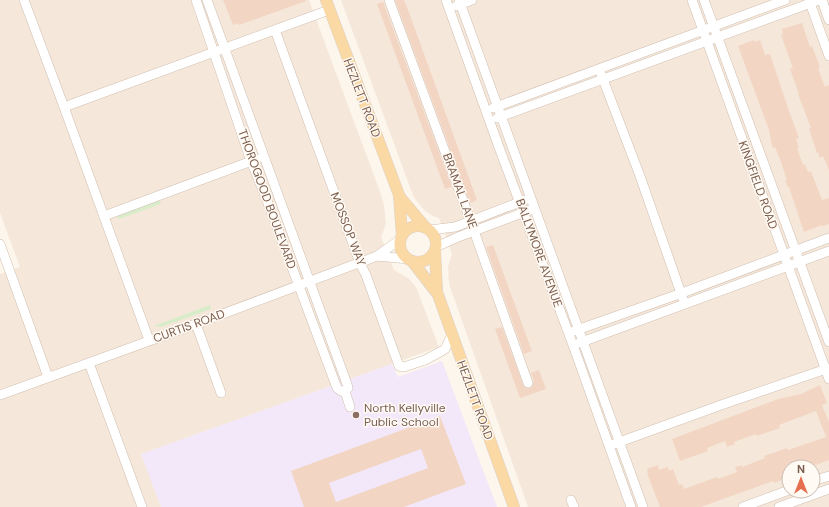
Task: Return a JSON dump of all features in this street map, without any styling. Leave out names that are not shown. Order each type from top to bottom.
[{"type":"main road","name":"HEZLETT ROAD","points":[[327,5],[399,195],[402,237]]},
{"type":"main road","name":"HEZLETT ROAD","points":[[399,195],[428,229]]},
{"type":"main road","points":[[418,226],[428,229],[434,235],[435,249],[433,255],[421,262],[410,260],[402,252],[400,244],[402,237],[411,228],[418,226]]},
{"type":"main road","name":"HEZLETT ROAD","points":[[435,249],[436,292]]},
{"type":"main road","name":"HEZLETT ROAD","points":[[410,260],[436,292],[514,507]]},
{"type":"street","points":[[24,0],[149,340]]},
{"type":"street","name":"THOROGOOD BOULEVARD","points":[[196,0],[251,161],[337,388],[341,391],[345,391]]},
{"type":"street","name":"THOROGOOD BOULEVARD","points":[[207,0],[348,384],[348,388],[345,391],[350,407]]},
{"type":"street","name":"BRAMAL LANE","points":[[389,0],[471,222],[528,383]]},
{"type":"street","points":[[448,4],[472,0]]},
{"type":"street","name":"KINGFIELD ROAD","points":[[692,0],[788,267],[827,369],[829,379]]},
{"type":"street","name":"KINGFIELD ROAD","points":[[704,0],[829,342]]},
{"type":"street","points":[[486,110],[785,0]]},
{"type":"street","points":[[822,0],[829,20]]},
{"type":"street","points":[[489,120],[718,38],[813,1],[829,56]]},
{"type":"street","name":"BALLYMORE AVENUE","points":[[460,2],[643,507]]},
{"type":"street","name":"BALLYMORE AVENUE","points":[[448,4],[631,507]]},
{"type":"street","points":[[64,107],[275,30],[327,5]]},
{"type":"street","name":"MOSSOP WAY","points":[[275,30],[399,366],[404,368],[435,356],[444,349],[452,335]]},
{"type":"street","points":[[599,69],[640,176],[685,303]]},
{"type":"street","points":[[104,216],[264,156]]},
{"type":"street","points":[[428,229],[455,227],[530,198]]},
{"type":"street","points":[[435,249],[458,236],[534,208]]},
{"type":"street","name":"CURTIS ROAD","points":[[0,395],[360,263],[377,256],[402,237]]},
{"type":"street","points":[[568,333],[682,293],[829,238]]},
{"type":"street","points":[[0,244],[3,262],[48,377]]},
{"type":"street","points":[[573,345],[829,251]]},
{"type":"street","name":"CURTIS ROAD","points":[[377,256],[410,260]]},
{"type":"street","points":[[196,324],[221,393]]},
{"type":"street","points":[[89,363],[142,507]]},
{"type":"street","points":[[609,446],[721,405],[827,369]]},
{"type":"street","points":[[779,507],[829,489]]},
{"type":"street","points":[[743,507],[761,504],[781,494]]},
{"type":"shaded area","points":[[0,0],[309,0],[384,205],[386,224],[381,237],[394,270],[408,278],[416,287],[439,347],[142,454],[161,507],[0,507],[0,274],[20,267],[0,213]]},
{"type":"shaded area","points":[[341,0],[829,0],[829,507],[528,507],[449,284],[448,267],[452,254],[439,218],[425,211],[414,198]]},
{"type":"shaded area","name":"North Kellyville Public School","points":[[442,361],[497,507],[161,507],[141,454],[392,364],[398,377]]},
{"type":"green space","points":[[159,200],[161,204],[119,219],[117,216]]},
{"type":"green space","points":[[210,305],[211,309],[161,327],[154,326]]},
{"type":"building","points":[[223,0],[306,1],[239,25],[239,23],[233,25]]},
{"type":"building","points":[[395,0],[404,0],[407,7],[477,200],[470,203]]},
{"type":"building","points":[[383,2],[452,187],[445,189],[377,4]]},
{"type":"building","points":[[802,23],[810,47],[812,46],[820,67],[818,68],[825,87],[829,85],[829,170],[823,156],[820,158],[818,152],[817,153],[809,129],[811,128],[790,69],[793,68],[781,35],[783,34],[782,29]]},
{"type":"building","points":[[754,40],[755,42],[760,40],[765,55],[770,54],[799,138],[796,139],[799,148],[797,148],[803,165],[805,164],[808,172],[811,171],[822,200],[829,198],[829,224],[804,232],[789,187],[785,181],[787,180],[781,162],[775,147],[773,148],[769,130],[738,46]]},
{"type":"building","points":[[493,245],[532,351],[524,354],[486,247]]},
{"type":"building","points":[[502,327],[524,387],[527,389],[532,387],[534,381],[531,373],[539,370],[546,389],[520,398],[495,329]]},
{"type":"building","points":[[820,385],[827,403],[822,405],[829,422],[829,460],[821,463],[821,459],[781,459],[781,480],[774,483],[773,481],[701,507],[660,507],[648,476],[647,469],[658,465],[659,470],[668,467],[669,471],[673,469],[679,485],[682,484],[684,489],[717,477],[718,479],[737,472],[735,467],[742,465],[742,467],[765,458],[764,456],[787,448],[788,450],[826,437],[816,411],[779,425],[780,428],[757,436],[756,434],[734,442],[735,444],[727,447],[725,441],[707,448],[708,451],[680,461],[672,439],[778,399],[801,394]]},
{"type":"building","points":[[440,416],[466,484],[404,507],[304,507],[291,471]],"holes":[[[421,449],[428,468],[336,502],[329,483]]]},
{"type":"place","name":"North Kellyville Public School","points":[[356,415]]}]
